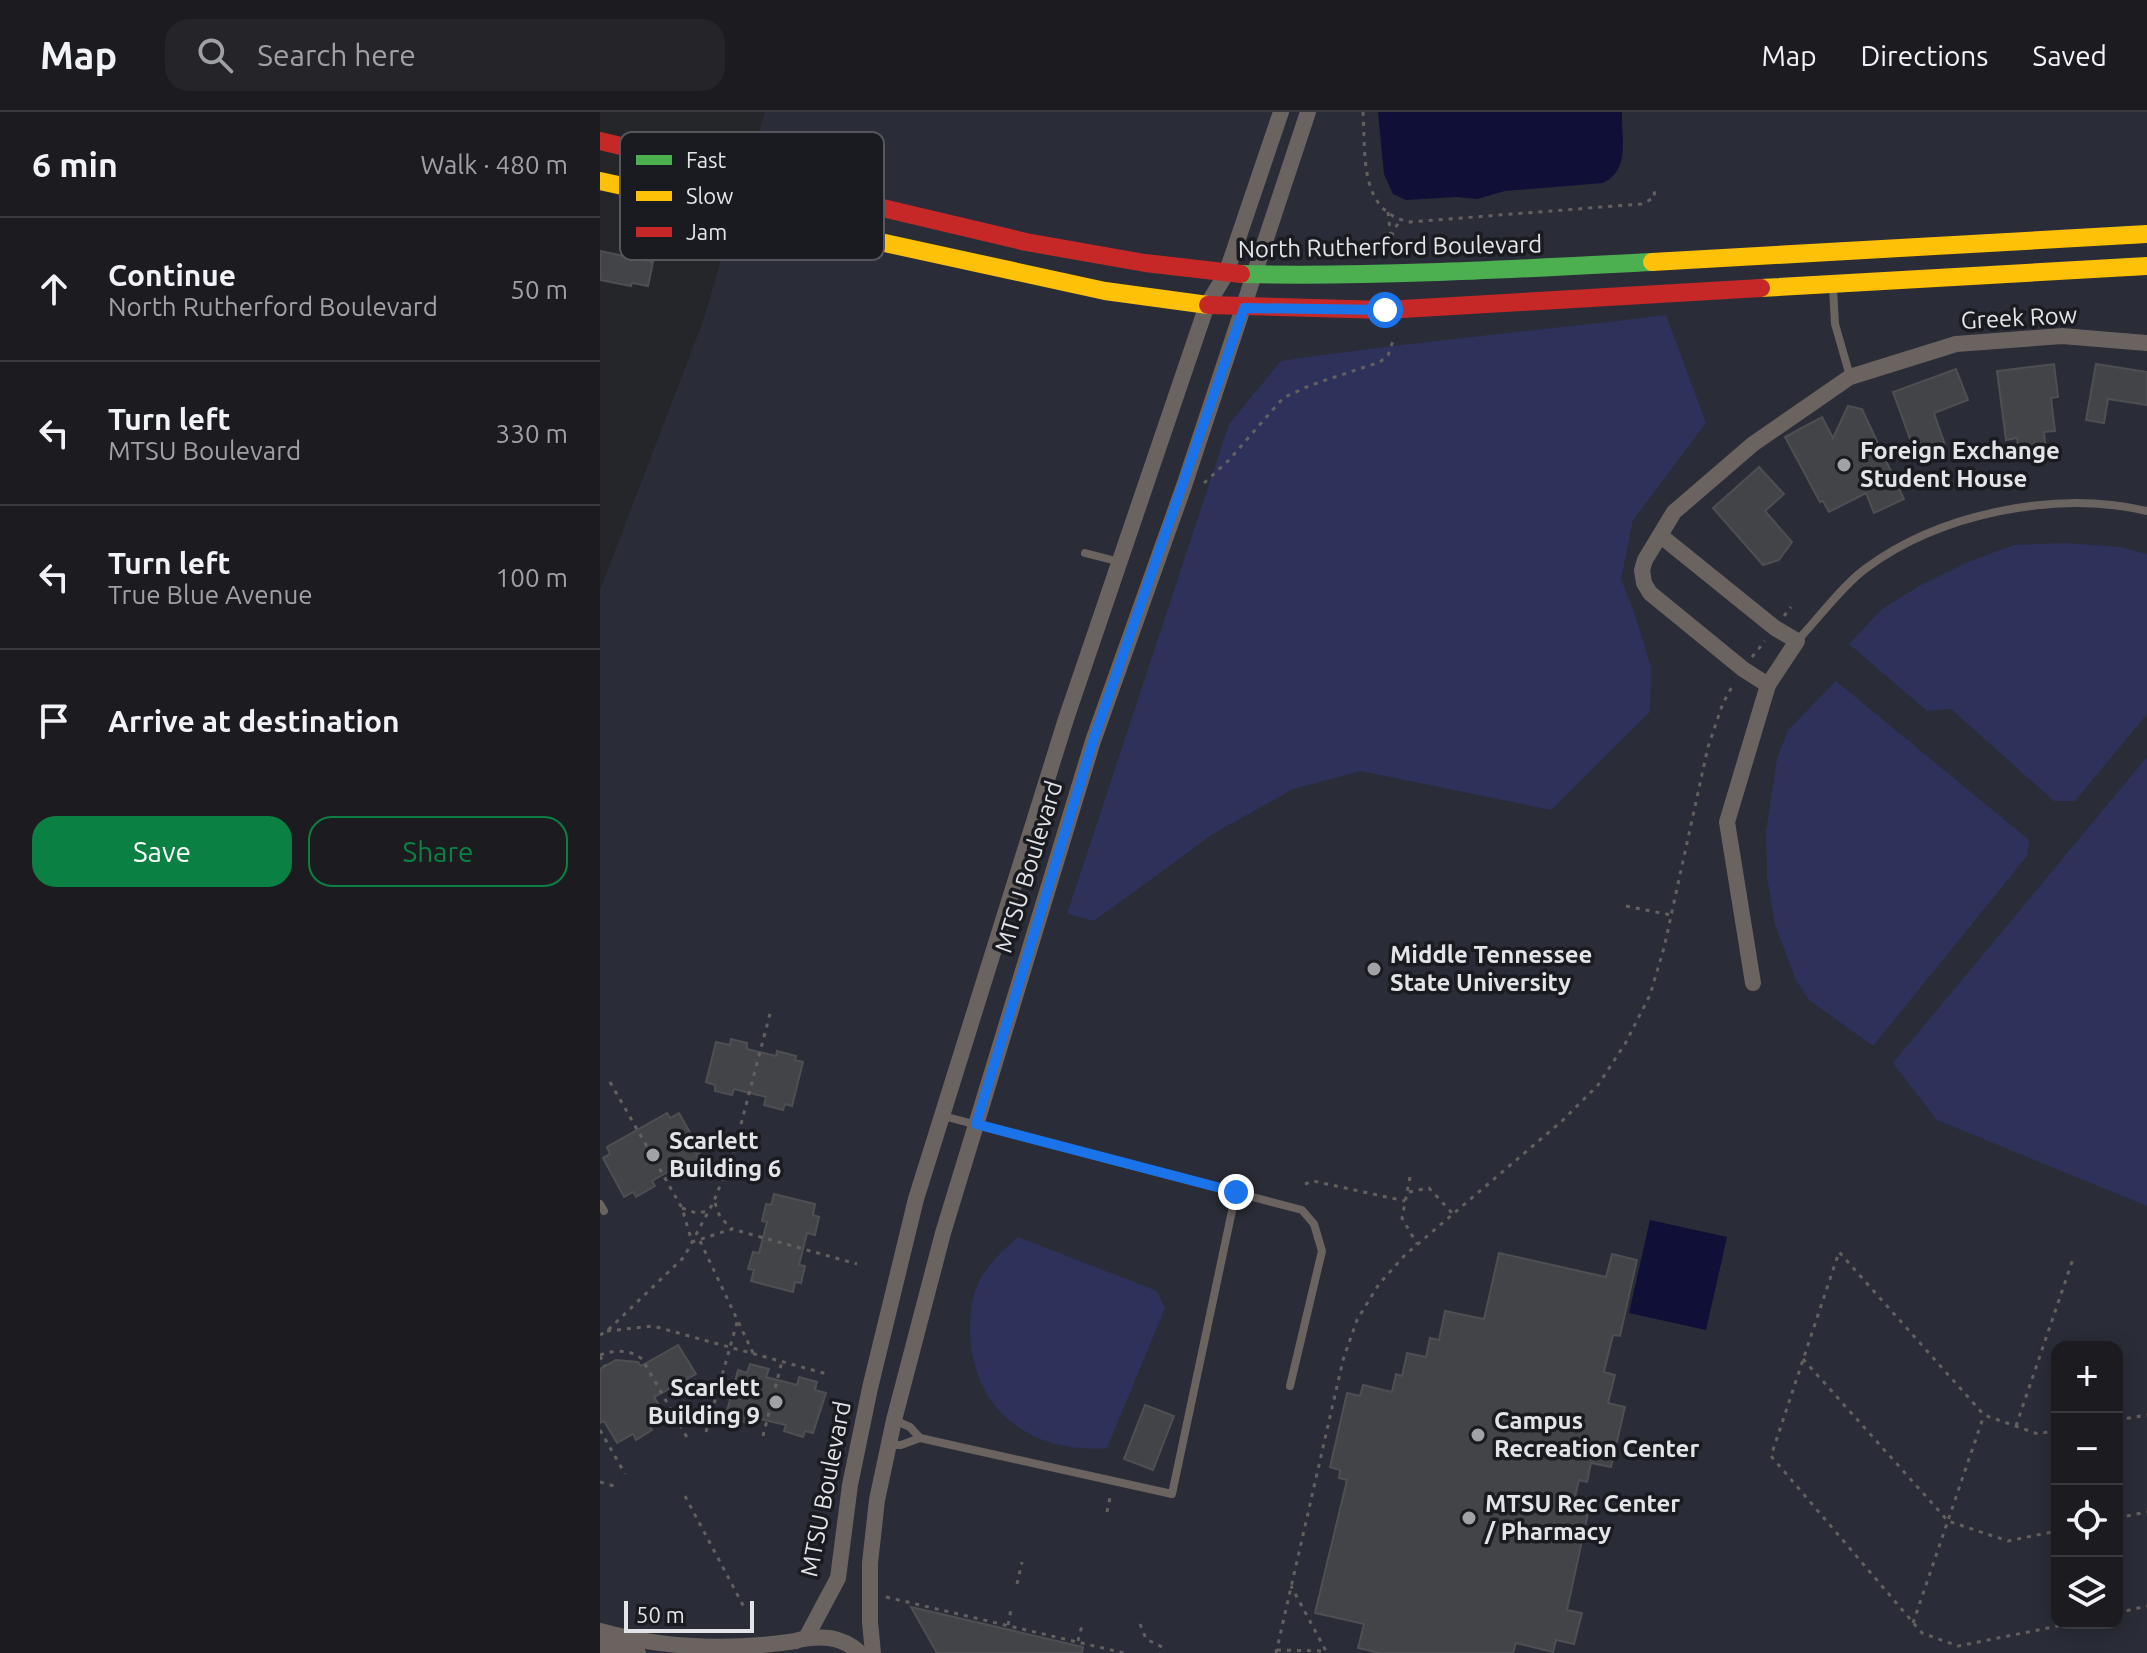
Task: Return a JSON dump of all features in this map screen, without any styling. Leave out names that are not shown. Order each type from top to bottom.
[{"type":"main road","name":"North Rutherford Boulevard","points":[[600,141],[620,146]]},
{"type":"main road","points":[[600,181],[620,185]]},
{"type":"main road","name":"North Rutherford Boulevard","points":[[884,208],[1026,242],[1145,263],[1254,275],[1450,273],[2147,234]]},
{"type":"main road","points":[[884,244],[1105,291],[1244,308],[1385,310],[2147,266]]},
{"type":"street","name":"MTSU Boulevard","points":[[801,1640],[838,1578],[850,1485],[916,1199],[1066,719],[1207,305],[1226,274],[1281,112]]},
{"type":"street","name":"MTSU Boulevard","points":[[873,1653],[870,1563],[877,1500],[894,1420],[943,1233],[1093,741],[1244,308],[1308,112]]},
{"type":"street","name":"Greek Row","points":[[1661,536],[1674,512],[1753,444],[1850,377],[1956,344],[2062,336],[2147,343]]},
{"type":"street","points":[[1753,983],[1727,822],[1768,685],[1797,641],[1775,628],[1661,536],[1642,570],[1650,593],[1743,669],[1768,685]]},
{"type":"street","points":[[600,1631],[665,1646],[756,1647],[815,1636],[834,1638],[853,1646],[860,1653]]},
{"type":"street","points":[[778,1653],[801,1640]]},
{"type":"street","points":[[600,1646],[638,1653]]},
{"type":"lane","points":[[1833,284],[1835,324],[1850,377]]},
{"type":"lane","points":[[1797,641],[1863,570],[1925,535],[1979,516],[2035,506],[2099,504],[2147,511]]},
{"type":"lane","points":[[1085,553],[1120,562]]},
{"type":"lane","points":[[943,1116],[1302,1210],[1314,1224],[1322,1251],[1290,1386]]},
{"type":"lane","points":[[889,1445],[901,1445],[920,1438],[1172,1494],[1236,1192]]},
{"type":"lane","points":[[894,1420],[910,1427],[920,1438]]},
{"type":"path","points":[[1363,112],[1369,187],[1375,200],[1401,220],[1410,222],[1641,204],[1654,198],[1655,187]]},
{"type":"path","points":[[1388,212],[1391,239],[1401,220]]},
{"type":"path","points":[[1197,489],[1229,460],[1283,398],[1311,385],[1380,362],[1388,355],[1394,338]]},
{"type":"path","points":[[1335,1653],[1276,1651],[1343,1360],[1357,1320],[1379,1284],[1417,1244],[1562,1121],[1598,1085],[1625,1044],[1650,995],[1708,747],[1723,703],[1743,669],[1791,607]]},
{"type":"path","points":[[1626,906],[1671,915]]},
{"type":"path","points":[[600,1335],[684,1257],[709,1211],[735,1147],[771,1010]]},
{"type":"path","points":[[610,1082],[682,1208],[692,1242]]},
{"type":"path","points":[[1410,1177],[1402,1218],[1417,1244]]},
{"type":"path","points":[[1305,1184],[1313,1181],[1405,1201]]},
{"type":"path","points":[[1407,1192],[1429,1188],[1453,1214]]},
{"type":"path","points":[[714,1201],[720,1217],[732,1229],[857,1264]]},
{"type":"path","points":[[682,1208],[696,1213],[709,1211]]},
{"type":"path","points":[[692,1242],[732,1229]]},
{"type":"path","points":[[700,1241],[753,1353]]},
{"type":"path","points":[[2051,1431],[2038,1434],[1984,1415],[1839,1252],[1771,1456],[1922,1633],[1958,1646],[2051,1627]]},
{"type":"path","points":[[2016,1426],[2074,1256]]},
{"type":"path","points":[[706,1432],[738,1319]]},
{"type":"path","points":[[607,1331],[653,1326],[827,1374]]},
{"type":"path","points":[[605,1366],[600,1356],[623,1351],[642,1359],[688,1439]]},
{"type":"path","points":[[1803,1359],[1948,1521],[2008,1541],[2051,1532]]},
{"type":"path","points":[[763,1436],[782,1361]]},
{"type":"path","points":[[1913,1623],[1984,1415]]},
{"type":"path","points":[[2123,1419],[2147,1415]]},
{"type":"path","points":[[600,1430],[625,1474]]},
{"type":"path","points":[[1107,1512],[1114,1481]]},
{"type":"path","points":[[600,1482],[614,1486]]},
{"type":"path","points":[[685,1496],[745,1609]]},
{"type":"path","points":[[2123,1517],[2147,1512]]},
{"type":"path","points":[[1017,1584],[1022,1562]]},
{"type":"path","points":[[1291,1586],[1325,1652]]},
{"type":"path","points":[[886,1597],[1124,1653]]},
{"type":"path","points":[[2123,1612],[2147,1606]]},
{"type":"path","points":[[1008,1625],[1011,1609]]},
{"type":"path","points":[[1140,1624],[1146,1639],[1162,1647],[1160,1653]]},
{"type":"path","points":[[1078,1642],[1082,1625]]},
{"type":"shaded area","name":"Middle Tennessee State University","points":[[765,112],[2147,112],[2147,1653],[600,1653],[600,590],[703,321],[721,260],[884,260],[884,132],[759,132]]},
{"type":"shaded area","points":[[1378,112],[1622,112],[1623,152],[1618,170],[1603,183],[1505,191],[1477,199],[1406,200],[1393,194],[1384,174]]},
{"type":"shaded area","points":[[1666,315],[1706,423],[1633,520],[1621,579],[1651,667],[1650,712],[1551,810],[1361,771],[1293,789],[1213,834],[1094,921],[1067,914],[1229,424],[1281,361]]},
{"type":"shaded area","points":[[2066,543],[2120,547],[2147,554],[2147,714],[2075,801],[2054,801],[1951,709],[1927,711],[1849,644],[1882,609],[1968,562],[2014,545]]},
{"type":"shaded area","points":[[1836,681],[2029,840],[2027,856],[1873,1046],[1809,1000],[1796,980],[1775,925],[1767,877],[1766,831],[1777,759],[1788,730]]},
{"type":"shaded area","points":[[2147,757],[2147,1206],[1937,1120],[1893,1063]]},
{"type":"shaded area","points":[[1650,1220],[1727,1237],[1706,1330],[1629,1313]]},
{"type":"shaded area","points":[[1018,1237],[1157,1291],[1165,1308],[1107,1448],[1054,1444],[1031,1435],[995,1405],[982,1385],[970,1333],[974,1295],[990,1264]]},
{"type":"building","points":[[600,251],[620,255],[620,260],[653,262],[648,286],[600,280]]},
{"type":"building","points":[[2054,364],[2058,397],[2051,398],[2055,431],[2044,432],[2046,453],[2019,456],[2017,438],[2006,440],[1997,371]]},
{"type":"building","points":[[2096,364],[2147,372],[2147,405],[2108,399],[2104,423],[2086,420]]},
{"type":"building","points":[[1956,369],[1968,400],[1934,413],[1946,448],[1917,458],[1893,392]]},
{"type":"building","name":"Foreign Exchange Student House","points":[[1848,406],[1862,409],[1904,499],[1874,513],[1866,493],[1829,512],[1823,501],[1820,502],[1785,437],[1822,417],[1833,438]]},
{"type":"building","points":[[1759,467],[1784,494],[1765,511],[1792,542],[1779,560],[1763,565],[1713,508]]},
{"type":"building","points":[[731,1039],[747,1043],[747,1049],[776,1056],[777,1051],[796,1056],[795,1060],[803,1062],[792,1106],[785,1104],[783,1110],[764,1105],[766,1097],[734,1089],[732,1095],[715,1091],[715,1085],[706,1082],[716,1042],[730,1045]]},
{"type":"building","name":"Scarlett Building 6","points":[[667,1113],[670,1118],[679,1113],[701,1152],[696,1155],[699,1161],[681,1171],[678,1166],[652,1181],[655,1186],[636,1197],[633,1192],[624,1197],[603,1158],[610,1154],[607,1147]]},
{"type":"building","points":[[774,1194],[815,1204],[813,1215],[819,1217],[815,1235],[807,1233],[799,1265],[805,1266],[801,1283],[795,1282],[793,1292],[751,1281],[754,1270],[748,1269],[753,1252],[759,1253],[767,1222],[762,1221],[766,1204],[771,1205]]},
{"type":"building","name":"Campus Recreation Center","points":[[1499,1253],[1606,1277],[1612,1254],[1637,1260],[1620,1336],[1613,1335],[1604,1372],[1615,1375],[1608,1403],[1625,1407],[1611,1467],[1591,1463],[1587,1482],[1579,1480],[1572,1510],[1588,1513],[1567,1610],[1582,1613],[1574,1644],[1556,1640],[1553,1652],[1516,1643],[1513,1653],[1380,1653],[1358,1648],[1364,1624],[1315,1613],[1347,1480],[1339,1478],[1340,1470],[1330,1467],[1347,1393],[1360,1396],[1363,1385],[1392,1392],[1396,1374],[1402,1376],[1407,1353],[1426,1357],[1430,1338],[1439,1340],[1445,1311],[1484,1319]]},
{"type":"building","points":[[678,1345],[696,1374],[654,1397],[665,1415],[649,1425],[652,1430],[636,1440],[633,1434],[617,1443],[604,1421],[600,1423],[600,1369],[616,1360],[638,1362],[641,1366]]},
{"type":"building","name":"Scarlett Building 9","points":[[750,1364],[769,1369],[766,1377],[797,1385],[799,1377],[817,1382],[815,1390],[826,1393],[813,1433],[805,1431],[803,1437],[784,1431],[786,1425],[755,1418],[753,1425],[735,1419],[736,1413],[727,1411],[738,1370],[747,1373]]},
{"type":"building","points":[[1145,1405],[1174,1416],[1153,1470],[1124,1459]]},
{"type":"building","points":[[911,1607],[1083,1647],[1082,1653],[937,1653]]},
{"type":"traffic: fast","points":[[1241,274],[1498,270],[1652,262]]},
{"type":"traffic: slow","points":[[600,181],[620,185]]},
{"type":"traffic: slow","points":[[1652,262],[2147,234]]},
{"type":"traffic: slow","points":[[884,243],[1105,291],[1208,305]]},
{"type":"traffic: slow","points":[[1761,288],[2147,266]]},
{"type":"traffic: jam","points":[[600,141],[620,146]]},
{"type":"traffic: jam","points":[[884,208],[1026,242],[1145,263],[1241,274]]},
{"type":"traffic: jam","points":[[1208,305],[1385,310],[1761,288]]},
{"type":"place","name":"Foreign Exchange Student House","points":[[1844,465]]},
{"type":"place","name":"Middle Tennessee State University","points":[[1374,969]]},
{"type":"place","name":"Scarlett Building 6","points":[[653,1155]]},
{"type":"place","name":"Scarlett Building 9","points":[[776,1402]]},
{"type":"place","name":"Campus Recreation Center","points":[[1478,1435]]},
{"type":"place","name":"MTSU Rec Center / Pharmacy","points":[[1469,1518]]},
{"type":"route","points":[[1236,1192],[976,1124],[1093,741],[1244,308],[1385,310]]}]
